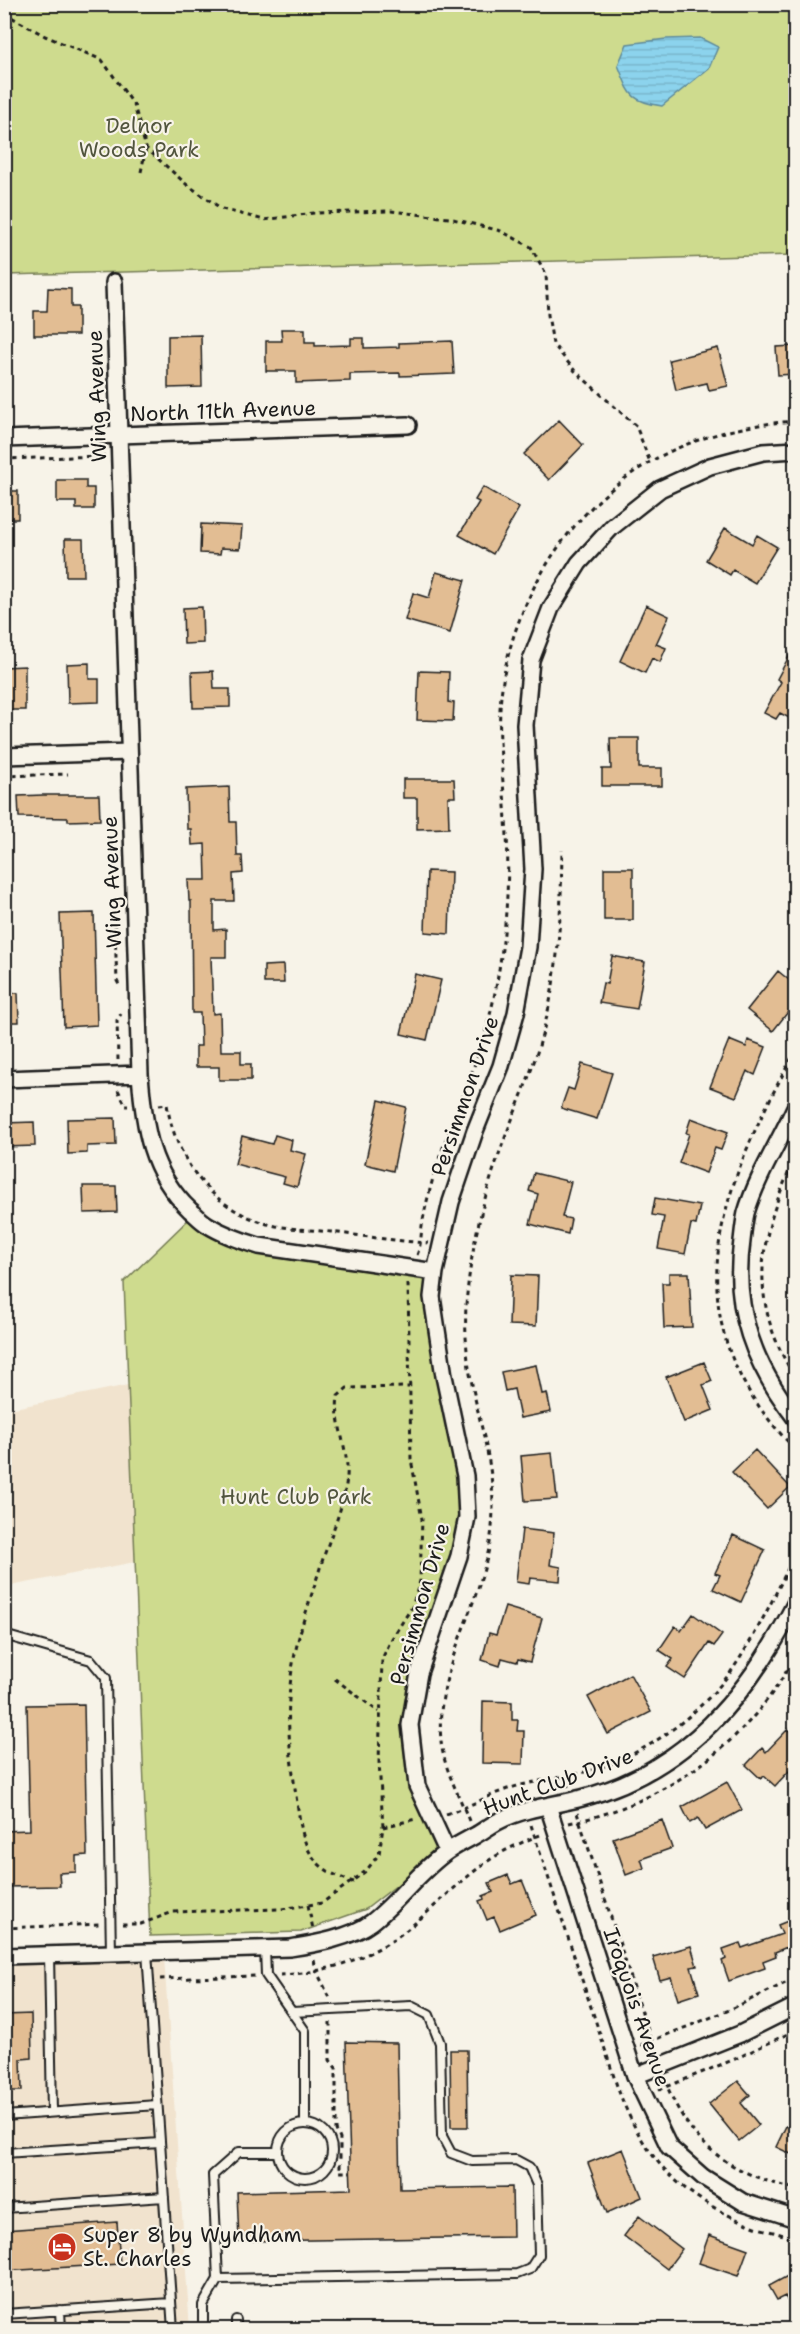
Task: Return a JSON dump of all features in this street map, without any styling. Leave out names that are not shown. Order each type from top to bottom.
[{"type":"street","name":"Wing Avenue","points":[[114,282],[140,1074],[143,1106],[153,1154],[164,1180],[183,1203],[206,1225],[233,1238],[259,1246],[435,1272]]},
{"type":"street","name":"North 11th Avenue","points":[[4,439],[408,425]]},
{"type":"street","name":"Persimmon Drive","points":[[447,1851],[417,1786],[410,1725],[419,1673],[459,1556],[467,1517],[465,1476],[444,1376],[432,1297],[435,1272],[451,1202],[475,1131],[501,1066],[516,1013],[528,947],[533,869],[525,725],[531,660],[551,608],[579,563],[612,527],[660,489],[710,466],[763,452],[795,450]]},
{"type":"street","points":[[4,756],[129,752]]},
{"type":"street","points":[[4,1079],[140,1074]]},
{"type":"street","points":[[795,1105],[746,1214],[739,1258],[740,1299],[749,1335],[761,1366],[779,1398],[795,1419]]},
{"type":"street","name":"Hunt Club Drive","points":[[4,1956],[290,1948],[329,1941],[370,1923],[447,1851],[500,1820],[633,1781],[700,1736],[752,1678],[775,1644],[795,1602]]},
{"type":"street","name":"Iroquois Avenue","points":[[548,1806],[635,2076],[669,2146],[703,2177],[743,2202],[795,2219]]},
{"type":"street","points":[[635,2076],[740,2034],[795,2006]]},
{"type":"lane","points":[[4,1635],[92,1660],[106,1678],[111,1953]]},
{"type":"lane","points":[[265,1949],[266,1975],[305,2031],[305,2123]]},
{"type":"lane","points":[[147,1952],[172,2330]]},
{"type":"lane","points":[[49,1954],[52,2112]]},
{"type":"lane","points":[[218,2279],[517,2274],[530,2269],[539,2255],[537,2185],[530,2167],[516,2160],[472,2162],[451,2153],[442,2136],[440,2043],[429,2014],[411,2006],[292,2012]]},
{"type":"lane","points":[[4,2116],[158,2105]]},
{"type":"lane","points":[[305,2123],[322,2129],[332,2144],[332,2154],[325,2170],[318,2175],[300,2178],[284,2169],[278,2152],[282,2135],[296,2125],[305,2123]]},
{"type":"lane","points":[[4,2153],[160,2143]]},
{"type":"lane","points":[[203,2330],[203,2305],[218,2279],[213,2175],[239,2152],[278,2152]]},
{"type":"lane","points":[[4,2208],[164,2197]]},
{"type":"lane","points":[[4,2314],[171,2303]]},
{"type":"lane","points":[[60,2310],[61,2330]]},
{"type":"lane","points":[[236,2320],[236,2330]]},
{"type":"path","points":[[4,13],[45,36],[102,60],[134,105],[146,148],[141,172]]},
{"type":"path","points":[[146,148],[186,184],[222,209],[264,220],[314,213],[391,211],[449,218],[501,231],[531,247],[546,274],[548,315],[553,344],[575,371],[636,426],[650,462]]},
{"type":"path","points":[[4,459],[105,456]]},
{"type":"path","points":[[4,776],[68,774]]},
{"type":"path","points":[[469,1821],[445,1763],[441,1741],[442,1711],[448,1674],[489,1553],[494,1504],[490,1461],[471,1380],[466,1296],[479,1221],[488,1189],[502,1145],[528,1079],[549,1005],[558,956],[562,850]]},
{"type":"path","points":[[121,895],[114,910],[117,981],[123,992]]},
{"type":"path","points":[[123,1011],[117,1020],[119,1050],[117,1075],[120,1097],[126,1106],[167,1104],[180,1150],[190,1168],[215,1196],[236,1211],[275,1226],[441,1244]]},
{"type":"path","points":[[795,1156],[769,1222],[765,1240],[763,1281],[766,1313],[772,1333],[780,1354],[795,1379]]},
{"type":"path","points":[[354,1882],[337,1877],[323,1868],[308,1848],[301,1833],[290,1755],[290,1686],[302,1626],[339,1512],[347,1477],[338,1416],[338,1396],[347,1388],[409,1387]]},
{"type":"path","points":[[383,1827],[432,1818],[465,1808],[505,1790],[590,1771],[617,1761],[651,1743],[693,1713],[730,1672],[776,1591],[795,1552]]},
{"type":"path","points":[[335,1679],[380,1713]]},
{"type":"path","points":[[565,1775],[596,1869]]},
{"type":"path","points":[[308,1905],[313,1927],[316,1970],[330,1998],[330,2060],[336,2068],[336,2130],[340,2139],[340,2172],[350,2172]]},
{"type":"path","points":[[4,1928],[141,1924]]},
{"type":"path","points":[[639,2045],[727,2011],[795,1978]]},
{"type":"path","points":[[655,2091],[735,2059],[795,2030]]},
{"type":"shaded area","points":[[128,1385],[135,1562],[5,1587],[5,1410]]},
{"type":"shaded area","points":[[164,1957],[190,2329],[5,2329],[4,1962]]},
{"type":"green space","name":"Delnor Woods Park","points":[[4,5],[795,5],[795,255],[5,275]]},
{"type":"green space","name":"Hunt Club Park","points":[[188,1220],[220,1240],[426,1277],[432,1297],[458,1470],[461,1518],[408,1754],[441,1851],[366,1909],[301,1932],[150,1936],[124,1282]]},
{"type":"water","points":[[700,38],[718,47],[709,68],[662,106],[643,102],[628,89],[618,65],[627,44]]},
{"type":"building","points":[[48,288],[71,289],[71,307],[78,307],[78,335],[34,335],[34,311],[47,311]]},
{"type":"building","points":[[281,329],[305,329],[305,342],[315,342],[315,346],[351,345],[351,338],[364,338],[364,348],[399,347],[399,343],[452,341],[454,374],[400,376],[400,373],[350,374],[350,381],[296,383],[296,371],[266,371],[266,341],[282,341]]},
{"type":"building","points":[[201,335],[202,387],[168,388],[168,336]]},
{"type":"building","points":[[795,346],[795,374],[778,375],[776,347]]},
{"type":"building","points":[[718,348],[728,386],[709,390],[707,383],[676,390],[669,360]]},
{"type":"building","points":[[559,420],[583,445],[549,480],[524,454]]},
{"type":"building","points":[[57,480],[86,480],[86,488],[94,488],[94,509],[76,509],[76,502],[57,502]]},
{"type":"building","points":[[483,487],[519,508],[493,554],[459,535],[479,502],[475,500]]},
{"type":"building","points":[[4,491],[18,491],[18,519],[4,519]]},
{"type":"building","points":[[201,524],[242,526],[240,549],[221,548],[220,554],[200,553]]},
{"type":"building","points":[[725,528],[752,544],[757,535],[777,547],[755,583],[733,570],[730,575],[706,560]]},
{"type":"building","points":[[65,539],[83,539],[84,576],[66,576]]},
{"type":"building","points":[[436,572],[465,580],[450,633],[405,620],[413,593],[429,598]]},
{"type":"building","points":[[646,605],[669,616],[656,644],[666,648],[660,662],[652,658],[645,673],[620,661]]},
{"type":"building","points":[[202,607],[203,643],[184,644],[183,608]]},
{"type":"building","points":[[795,645],[795,721],[780,713],[776,719],[764,713],[781,682],[777,679]]},
{"type":"building","points":[[89,663],[89,679],[99,679],[99,702],[68,703],[67,664]]},
{"type":"building","points":[[25,666],[25,710],[4,710],[4,667]]},
{"type":"building","points":[[213,671],[214,689],[230,689],[230,707],[193,708],[192,672]]},
{"type":"building","points":[[419,671],[449,672],[448,702],[454,703],[453,721],[417,720]]},
{"type":"building","points":[[610,738],[639,738],[639,768],[662,768],[662,786],[602,786],[602,769],[611,769]]},
{"type":"building","points":[[403,779],[454,779],[455,797],[448,797],[449,828],[417,829],[417,798],[403,798]]},
{"type":"building","points":[[229,787],[230,822],[236,822],[237,856],[242,856],[243,873],[233,874],[234,901],[214,901],[214,930],[226,929],[226,957],[211,957],[213,1014],[220,1013],[221,1051],[241,1051],[241,1064],[251,1064],[251,1080],[219,1080],[219,1067],[196,1067],[196,1046],[201,1046],[200,1013],[192,1013],[191,901],[189,901],[188,880],[206,880],[205,844],[192,845],[191,829],[187,829],[186,789]]},
{"type":"building","points":[[99,795],[100,820],[68,821],[68,818],[19,817],[18,796]]},
{"type":"building","points":[[604,868],[633,868],[633,920],[604,920]]},
{"type":"building","points":[[427,871],[451,872],[449,934],[425,932]]},
{"type":"building","points":[[94,913],[97,1025],[64,1027],[60,914]]},
{"type":"building","points":[[612,956],[645,962],[637,1009],[599,1003],[603,983],[607,984]]},
{"type":"building","points":[[283,965],[284,983],[264,983],[264,966]]},
{"type":"building","points":[[778,971],[795,985],[795,1003],[773,1031],[747,1010]]},
{"type":"building","points":[[415,974],[441,980],[427,1040],[401,1034]]},
{"type":"building","points":[[4,993],[18,993],[19,1022],[4,1022]]},
{"type":"building","points":[[729,1040],[746,1047],[748,1040],[766,1047],[755,1075],[747,1071],[736,1097],[710,1087]]},
{"type":"building","points":[[582,1064],[612,1073],[597,1119],[561,1108],[568,1088],[574,1090]]},
{"type":"building","points":[[379,1100],[406,1107],[393,1171],[365,1164]]},
{"type":"building","points":[[115,1118],[116,1145],[87,1146],[87,1153],[68,1154],[67,1119]]},
{"type":"building","points":[[691,1118],[728,1132],[721,1150],[715,1148],[706,1173],[679,1163],[689,1134],[686,1133]]},
{"type":"building","points":[[34,1122],[35,1146],[4,1147],[4,1123]]},
{"type":"building","points":[[275,1135],[292,1140],[290,1150],[306,1154],[297,1187],[283,1183],[285,1177],[235,1164],[242,1136],[272,1144]]},
{"type":"building","points":[[534,1173],[571,1182],[562,1217],[571,1219],[568,1234],[530,1224],[538,1194],[529,1191]]},
{"type":"building","points":[[83,1186],[116,1186],[117,1212],[84,1213]]},
{"type":"building","points":[[655,1198],[700,1206],[696,1225],[691,1224],[685,1254],[658,1249],[664,1217],[652,1215]]},
{"type":"building","points":[[669,1273],[689,1273],[692,1327],[664,1328],[662,1283],[669,1283]]},
{"type":"building","points":[[511,1275],[538,1276],[536,1326],[509,1325]]},
{"type":"building","points":[[704,1362],[712,1381],[703,1385],[713,1410],[684,1422],[666,1377]]},
{"type":"building","points":[[536,1365],[542,1394],[547,1393],[551,1412],[520,1418],[514,1389],[505,1391],[501,1372]]},
{"type":"building","points":[[755,1450],[790,1487],[767,1509],[732,1472]]},
{"type":"building","points":[[552,1453],[557,1499],[525,1501],[521,1456]]},
{"type":"building","points":[[522,1529],[554,1533],[550,1565],[561,1567],[560,1581],[530,1578],[529,1584],[516,1582]]},
{"type":"building","points":[[733,1535],[765,1550],[741,1602],[713,1589],[720,1575],[715,1573]]},
{"type":"building","points":[[505,1607],[542,1618],[530,1662],[518,1659],[517,1662],[502,1658],[500,1666],[482,1660],[489,1633],[496,1635]]},
{"type":"building","points":[[693,1614],[722,1635],[714,1646],[709,1643],[685,1679],[667,1667],[673,1659],[659,1650],[675,1626],[681,1631]]},
{"type":"building","points":[[630,1674],[651,1712],[608,1734],[588,1697]]},
{"type":"building","points":[[483,1701],[512,1702],[512,1720],[518,1720],[517,1731],[524,1731],[523,1764],[482,1763]]},
{"type":"building","points":[[84,1704],[87,1855],[76,1856],[76,1872],[59,1873],[60,1886],[4,1887],[4,1831],[30,1830],[27,1705]]},
{"type":"building","points":[[788,1729],[795,1736],[795,1777],[789,1771],[775,1786],[764,1776],[761,1779],[746,1765],[762,1748],[766,1752]]},
{"type":"building","points":[[727,1782],[742,1810],[705,1830],[698,1818],[690,1823],[682,1807]]},
{"type":"building","points":[[662,1820],[672,1848],[641,1859],[644,1868],[626,1875],[613,1838]]},
{"type":"building","points":[[508,1875],[512,1884],[522,1880],[536,1915],[500,1930],[494,1917],[487,1920],[479,1901],[484,1899],[483,1896],[493,1892],[489,1883]]},
{"type":"building","points":[[795,1918],[795,1966],[787,1947],[775,1952],[776,1956],[763,1961],[765,1968],[729,1981],[722,1961],[726,1959],[723,1949],[740,1943],[742,1948],[782,1934],[778,1925]]},
{"type":"building","points":[[691,1946],[697,1966],[691,1967],[699,1993],[678,2000],[671,1977],[660,1980],[653,1957]]},
{"type":"building","points":[[31,2014],[32,2058],[21,2059],[22,2091],[4,2091],[4,2015]]},
{"type":"building","points":[[346,2042],[397,2043],[400,2189],[512,2187],[513,2237],[239,2241],[237,2192],[351,2189]]},
{"type":"building","points":[[450,2050],[467,2050],[468,2127],[451,2127]]},
{"type":"building","points":[[738,2081],[750,2095],[741,2103],[759,2125],[739,2141],[709,2104]]},
{"type":"building","points":[[786,2126],[795,2130],[795,2156],[776,2147]]},
{"type":"building","points":[[623,2149],[642,2197],[607,2213],[588,2163]]},
{"type":"building","points":[[639,2216],[682,2249],[667,2269],[624,2236]]},
{"type":"building","name":"Super 8 by Wyndham St. Charles","points":[[117,2222],[120,2264],[4,2271],[4,2230]]},
{"type":"building","points":[[709,2235],[748,2249],[738,2276],[699,2263]]},
{"type":"building","points":[[795,2272],[795,2315],[785,2296],[777,2300],[769,2286]]},
{"type":"place","name":"Super 8 by Wyndham St. Charles","points":[[62,2247]]}]
